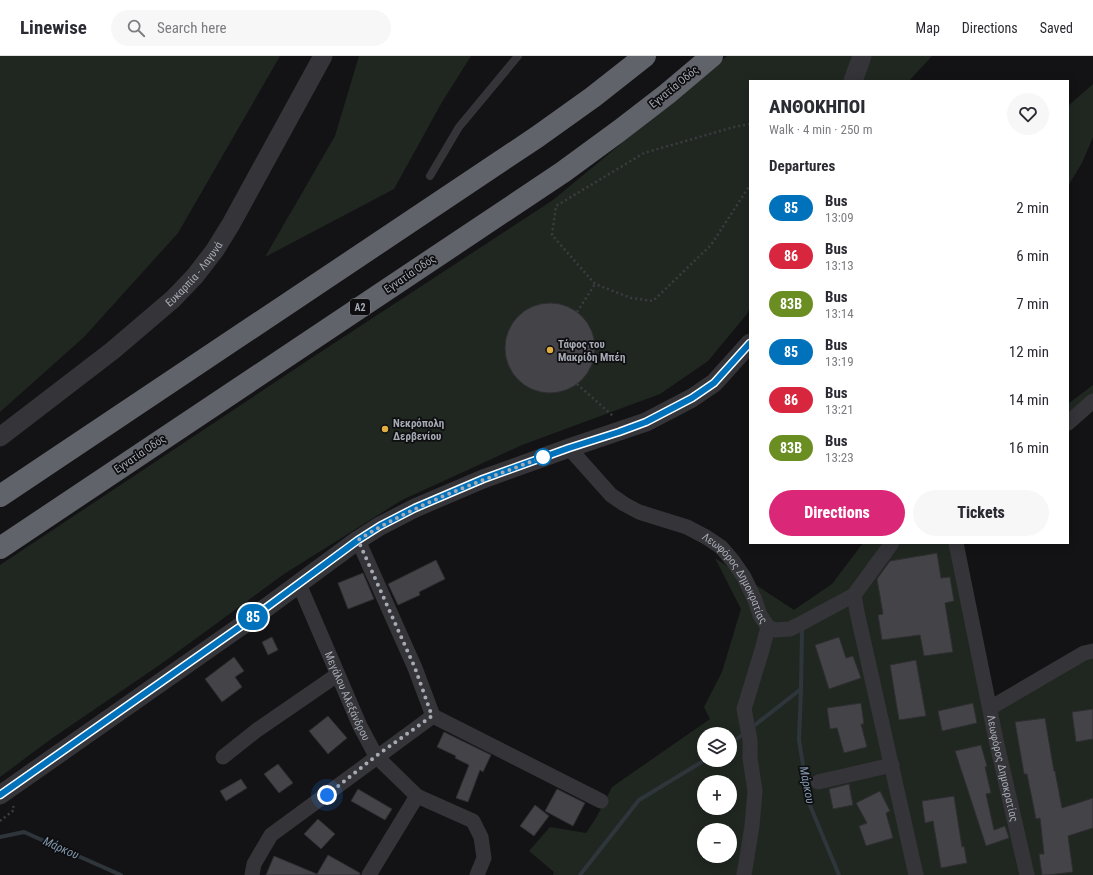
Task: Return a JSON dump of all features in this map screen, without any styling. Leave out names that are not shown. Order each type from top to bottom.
[{"type":"highway","points":[[0,496],[537,137],[645,56]]},
{"type":"highway","name":"Εγνατία Οδός","points":[[0,548],[563,172],[667,94],[712,56]]},
{"type":"street","name":"Ευκαρπία - Λαγυνά","points":[[0,437],[112,351],[173,299],[196,276],[215,250],[231,224],[323,56]]},
{"type":"street","points":[[853,80],[862,56]]},
{"type":"street","points":[[0,795],[299,584],[358,540],[380,526],[447,494],[569,448],[646,422],[692,398],[714,383],[749,344]]},
{"type":"street","points":[[1069,422],[1093,401]]},
{"type":"street","name":"Λεωφόρος Δημοκρατίας","points":[[569,448],[611,496],[638,512],[687,527],[721,547],[733,561],[744,578],[755,600],[760,615],[768,627],[774,630],[790,629],[813,619],[854,595],[891,544]]},
{"type":"street","points":[[358,540],[415,668],[432,716],[601,801]]},
{"type":"street","name":"Λεωφόρος Δημοκρατίας","points":[[956,544],[996,740],[1027,875]]},
{"type":"street","name":"Μεγάλου Αλεξάνδρου","points":[[299,584],[337,675],[360,726],[376,756],[418,796],[473,821],[480,837],[484,858],[477,875]]},
{"type":"street","points":[[854,595],[916,875]]},
{"type":"street","points":[[744,875],[752,826],[755,791],[750,758],[750,740],[744,710],[768,627]]},
{"type":"street","points":[[990,708],[1084,653],[1093,651]]},
{"type":"street","points":[[223,757],[262,726],[337,675]]},
{"type":"street","points":[[252,875],[254,864],[271,835],[432,716]]},
{"type":"street","points":[[818,782],[892,765]]},
{"type":"street","points":[[369,875],[418,796]]},
{"type":"lane","points":[[430,176],[459,127],[518,56]]},
{"type":"path","points":[[749,124],[734,127],[644,153],[556,206],[552,235],[595,284],[631,298],[653,302],[711,246],[749,187]]},
{"type":"path","points":[[577,312],[595,284]]},
{"type":"path","points":[[577,384],[626,429]]},
{"type":"shaded area","points":[[0,56],[280,56],[178,233],[84,337],[0,412]]},
{"type":"shaded area","points":[[359,56],[471,56],[442,102],[394,189],[265,257],[335,136]]},
{"type":"shaded area","name":"Νεκρόπολη Δερβενίου","points":[[727,56],[932,56],[910,80],[749,80],[749,309],[747,314],[708,361],[660,394],[522,445],[402,500],[284,574],[161,664],[51,739],[0,777],[0,565],[553,200]]},
{"type":"shaded area","points":[[1093,84],[1093,137],[1082,163],[1069,184],[1069,105]]},
{"type":"shaded area","points":[[1093,385],[1093,401],[1069,422],[1069,403]]},
{"type":"shaded area","points":[[862,544],[956,544],[990,708],[1093,648],[1093,875],[553,875],[554,872],[529,851],[550,827],[586,833],[596,818],[612,787],[697,728],[697,767],[737,767],[737,727],[698,727],[710,719],[704,707],[722,672],[741,609],[715,558],[794,610],[832,584]]},
{"type":"building","name":"Τάφος του Μακρίδη Μπέη","points":[[550,303],[567,306],[582,316],[592,331],[595,348],[592,365],[582,380],[567,390],[550,393],[533,390],[518,380],[508,365],[505,348],[508,331],[518,316],[533,306]]},
{"type":"building","points":[[937,553],[941,578],[950,577],[954,601],[945,603],[953,652],[924,656],[920,635],[882,640],[878,615],[883,614],[877,579],[890,561]]},
{"type":"building","points":[[436,560],[445,579],[419,592],[420,595],[398,605],[388,584]]},
{"type":"building","points":[[363,573],[374,599],[348,609],[338,583]]},
{"type":"building","points":[[272,637],[278,650],[268,655],[262,642]]},
{"type":"building","points":[[839,637],[846,658],[853,656],[861,678],[829,689],[815,645]]},
{"type":"building","points":[[234,657],[244,671],[235,677],[242,687],[222,702],[205,679]]},
{"type":"building","points":[[916,660],[926,716],[899,720],[890,665]]},
{"type":"building","points":[[861,703],[864,724],[861,724],[867,747],[844,753],[837,728],[830,729],[827,708]]},
{"type":"building","points":[[973,703],[977,723],[942,731],[938,711]]},
{"type":"building","points":[[1093,709],[1093,739],[1076,742],[1072,712]]},
{"type":"building","points":[[328,716],[347,738],[328,754],[309,731]]},
{"type":"building","points":[[1045,718],[1062,808],[1093,798],[1093,828],[1068,836],[1073,872],[1049,875],[1042,875],[1039,854],[1044,854],[1040,818],[1036,819],[1027,774],[1024,774],[1015,722]]},
{"type":"building","points":[[444,732],[491,755],[483,772],[480,770],[468,802],[456,798],[469,765],[455,758],[456,756],[437,747]]},
{"type":"building","points":[[981,745],[987,766],[985,767],[991,793],[986,794],[994,830],[1005,826],[1009,838],[986,846],[955,751]]},
{"type":"building","points":[[278,764],[293,783],[279,793],[264,774]]},
{"type":"building","points":[[241,779],[247,788],[226,801],[220,791]]},
{"type":"building","points":[[849,784],[853,805],[833,809],[829,789]]},
{"type":"building","points":[[358,789],[392,809],[385,820],[351,801]]},
{"type":"building","points":[[557,789],[585,803],[573,826],[545,811]]},
{"type":"building","points":[[880,791],[890,811],[886,813],[893,838],[866,846],[859,826],[867,823],[856,803]]},
{"type":"building","points":[[954,796],[962,847],[964,846],[967,863],[941,868],[933,821],[925,823],[922,801]]},
{"type":"building","points":[[535,805],[549,816],[534,836],[520,826]]},
{"type":"building","points":[[318,819],[335,834],[321,849],[304,834]]},
{"type":"building","points":[[328,855],[360,873],[360,875],[266,875],[274,856],[317,874]]},
{"type":"waterway","name":"Μάρκου","points":[[751,728],[801,689],[802,630]]},
{"type":"waterway","name":"Μάρκου","points":[[801,689],[799,740],[809,803],[839,875]]},
{"type":"waterway","name":"Μάρκου","points":[[737,739],[746,732]]},
{"type":"waterway","name":"Μάρκου","points":[[580,875],[639,800],[697,765]]},
{"type":"waterway","name":"Μάρκου","points":[[0,837],[24,832],[121,875]]},
{"type":"bus line","name":"85","points":[[0,795],[244,624],[358,540],[380,526],[415,508],[483,479],[646,422],[692,398],[714,383],[749,344]]},
{"type":"place","name":"Τάφος του Μακρίδη Μπέη","points":[[550,350]]},
{"type":"place","name":"Νεκρόπολη Δερβενίου","points":[[385,429]]},
{"type":"route","points":[[327,795],[376,756],[432,716],[415,668],[358,540],[380,526],[415,508],[483,479],[546,456],[543,457]]}]
